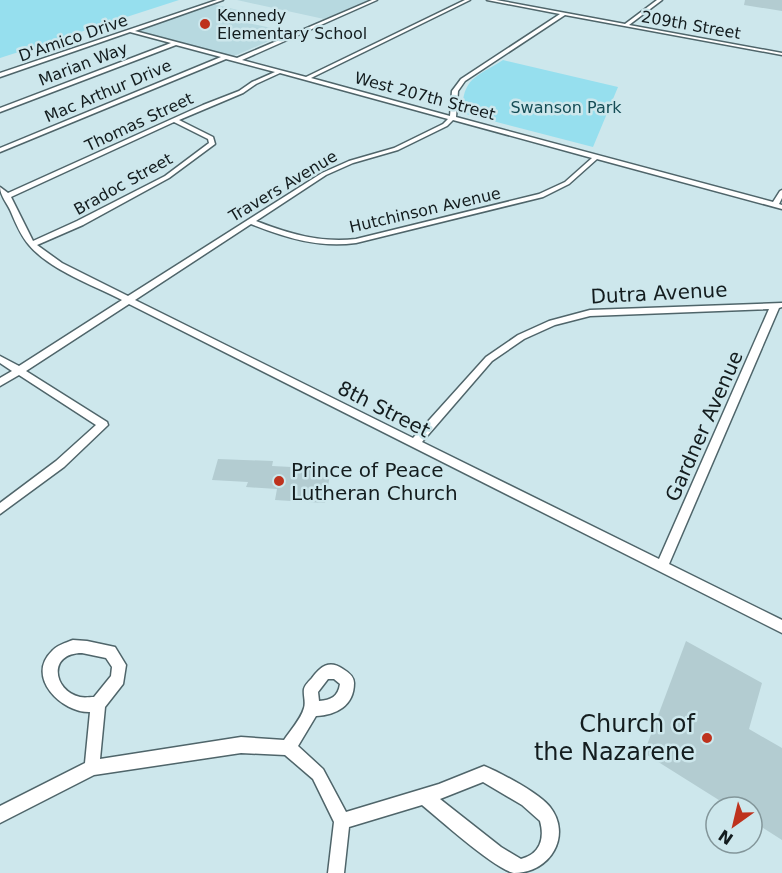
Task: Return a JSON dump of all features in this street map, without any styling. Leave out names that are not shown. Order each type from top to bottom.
[{"type":"street","name":"D'Amico Drive","points":[[0,75],[221,0]]},
{"type":"street","points":[[237,60],[375,0]]},
{"type":"street","points":[[308,78],[468,0]]},
{"type":"street","name":"209th Street","points":[[489,0],[782,54]]},
{"type":"street","points":[[626,25],[660,0]]},
{"type":"street","points":[[527,7],[533,3]]},
{"type":"street","points":[[453,117],[455,91],[463,81],[564,14]]},
{"type":"street","name":"West 207th Street","points":[[130,31],[778,206]]},
{"type":"street","name":"Marian Way","points":[[0,110],[176,43]]},
{"type":"street","name":"Mac Arthur Drive","points":[[0,150],[226,57]]},
{"type":"street","name":"Thomas Street","points":[[8,196],[241,92],[280,71]]},
{"type":"street","name":"Travers Avenue","points":[[0,383],[332,169],[404,146],[445,125],[453,117]]},
{"type":"street","name":"Bradoc Street","points":[[32,244],[80,223],[167,177],[212,144],[211,138],[174,120]]},
{"type":"street","name":"Hutchinson Avenue","points":[[249,222],[305,241],[336,243],[356,241],[541,196],[567,183],[597,156]]},
{"type":"street","name":"8th Street","points":[[0,189],[8,196],[26,236],[52,261],[782,627]]},
{"type":"street","points":[[778,206],[782,192]]},
{"type":"street","name":"Dutra Avenue","points":[[414,444],[489,359],[521,337],[552,323],[590,313],[779,305]]},
{"type":"street","name":"Gardner Avenue","points":[[662,566],[779,305]]},
{"type":"street","points":[[0,359],[103,425],[60,464],[0,509]]},
{"type":"street","points":[[92,768],[98,704],[118,680],[119,665],[110,652],[82,646],[71,648],[56,657],[49,670],[51,682],[63,696],[77,704],[98,704]]},
{"type":"street","points":[[288,748],[312,709]]},
{"type":"street","points":[[0,816],[92,768],[241,745],[288,748],[318,774],[342,822],[336,873]]},
{"type":"street","points":[[342,822],[424,797],[484,774],[545,813],[551,832],[546,854],[539,862],[520,867],[495,853],[424,797]]},
{"type":"shaded area","points":[[237,0],[369,0],[324,19]]},
{"type":"shaded area","name":"Kennedy Elementary School","points":[[213,4],[242,11],[225,18],[290,32],[234,56],[136,31]]},
{"type":"green space","points":[[0,0],[179,0],[0,58]]},
{"type":"green space","name":"Swanson Park","points":[[503,60],[618,87],[593,147],[462,113],[468,85],[478,75]]},
{"type":"building","points":[[745,0],[782,0],[782,11],[744,5]]},
{"type":"building","name":"Prince of Peace Lutheran Church","points":[[218,459],[273,461],[272,466],[331,469],[325,503],[275,500],[277,489],[246,487],[248,482],[212,480]]},
{"type":"building","name":"Church of the Nazarene","points":[[686,641],[762,683],[749,729],[782,748],[782,840],[764,829],[764,795],[711,795],[644,753]]},
{"type":"place","name":"Kennedy Elementary School","points":[[205,24]]},
{"type":"place","name":"Prince of Peace Lutheran Church","points":[[279,481]]},
{"type":"place","name":"Church of the Nazarene","points":[[707,738]]}]
